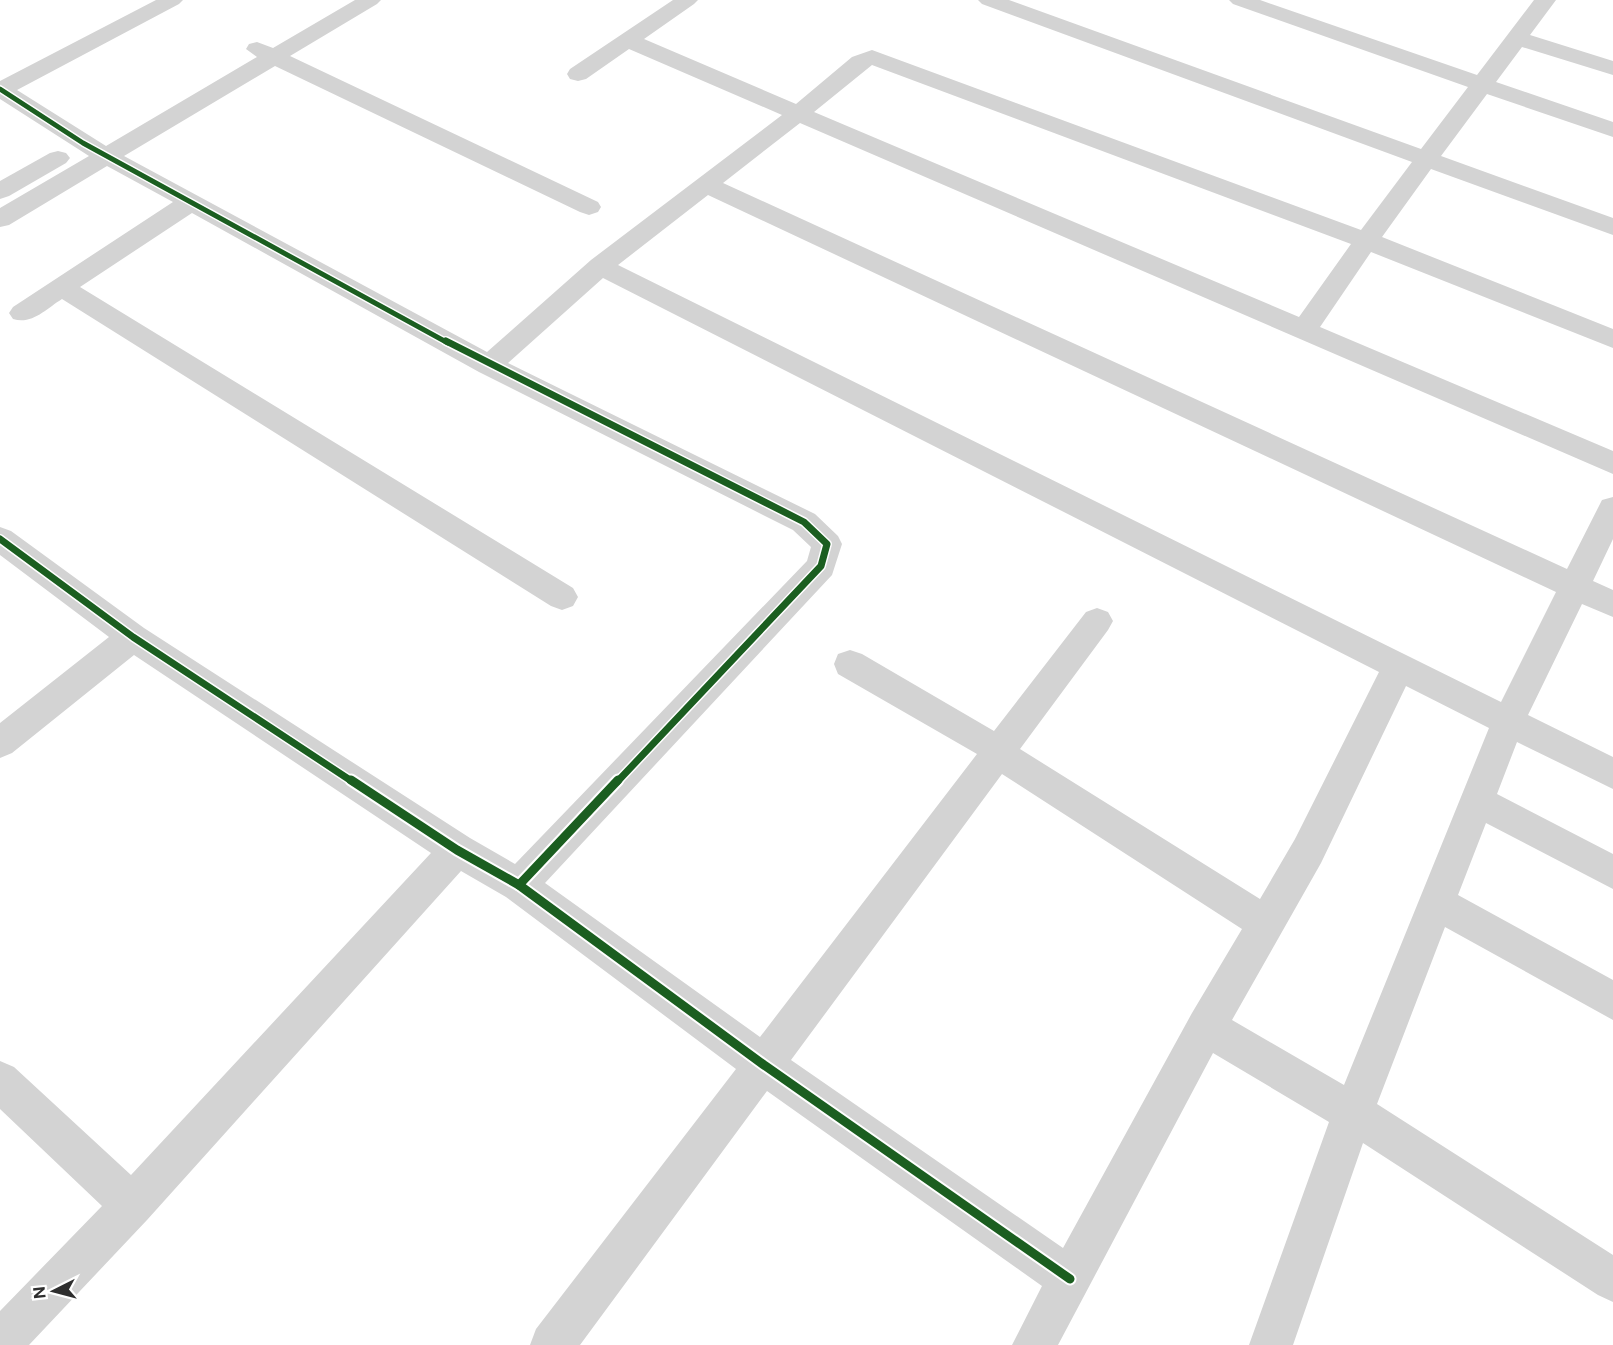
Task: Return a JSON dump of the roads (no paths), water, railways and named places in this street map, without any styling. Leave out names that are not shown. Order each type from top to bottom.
[{"type":"street","points":[[0,89],[18,82],[172,0]]},
{"type":"street","points":[[172,92],[331,0]]},
{"type":"street","points":[[0,191],[274,57],[370,0]]},
{"type":"street","points":[[578,74],[687,0]]},
{"type":"street","points":[[989,0],[1613,227]]},
{"type":"street","points":[[1240,0],[1613,130]]},
{"type":"street","points":[[1304,330],[1365,240],[1545,0]]},
{"type":"street","points":[[1517,38],[1613,68]]},
{"type":"street","points":[[629,41],[1613,463]]},
{"type":"street","points":[[251,47],[589,207]]},
{"type":"street","points":[[489,365],[600,266],[799,113],[866,58],[877,58],[1365,240],[1613,339]]},
{"type":"street","points":[[0,89],[97,144],[191,202],[489,365],[804,522],[826,544],[821,566],[519,885]]},
{"type":"street","points":[[0,219],[97,144]]},
{"type":"street","points":[[704,184],[1613,604]]},
{"type":"street","points":[[22,313],[191,202]]},
{"type":"street","points":[[600,266],[1613,774]]},
{"type":"street","points":[[62,287],[562,597]]},
{"type":"street","points":[[1271,1345],[1353,1113],[1508,722],[1613,508]]},
{"type":"street","points":[[0,539],[133,637],[457,850],[519,885],[764,1065],[1070,1279]]},
{"type":"street","points":[[552,1345],[764,1065],[990,747],[1097,621]]},
{"type":"street","points":[[0,743],[133,637]]},
{"type":"street","points":[[850,664],[990,747],[1266,922]]},
{"type":"street","points":[[1034,1345],[1206,1027],[1308,851],[1399,666]]},
{"type":"street","points":[[1477,801],[1613,872]]},
{"type":"street","points":[[0,1343],[132,1205],[457,850]]},
{"type":"street","points":[[1435,902],[1613,1001]]},
{"type":"street","points":[[1206,1027],[1353,1113],[1613,1280]]},
{"type":"street","points":[[0,1081],[132,1205]]}]
